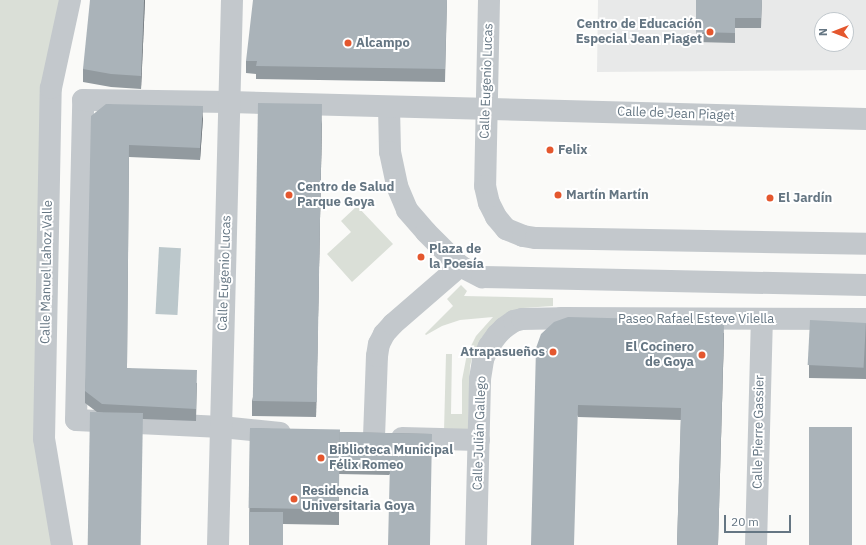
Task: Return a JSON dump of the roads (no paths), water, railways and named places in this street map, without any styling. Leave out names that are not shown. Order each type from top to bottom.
[{"type":"street","name":"Calle Manuel Lahoz Valle","points":[[62,545],[44,439],[51,88],[70,0]]},
{"type":"street","name":"Calle Eugenio Lucas","points":[[218,545],[232,0]]},
{"type":"street","name":"Calle Eugenio Lucas","points":[[489,0],[485,186],[489,203],[496,217],[506,229],[523,236],[536,238],[866,244]]},
{"type":"street","name":"Calle de Jean Piaget","points":[[221,428],[76,420],[83,100],[230,102],[866,119]]},
{"type":"street","points":[[389,107],[390,152],[397,186],[407,210],[426,232],[460,266],[482,277],[866,285]]},
{"type":"street","points":[[374,437],[377,356],[384,334],[393,324],[460,266]]},
{"type":"street","name":"Paseo Rafael Esteve Vilella","points":[[504,328],[522,319],[866,319]]},
{"type":"street","name":"Calle Pierre Gassier","points":[[756,545],[762,319]]},
{"type":"street","name":"Calle Julián Gallego","points":[[476,545],[480,379],[484,359],[489,346],[504,328]]},
{"type":"street","points":[[221,428],[300,434]]},
{"type":"street","points":[[352,436],[479,440]]},
{"type":"place","name":"Centro de Educación Especial Jean Piaget","points":[[710,32]]},
{"type":"place","name":"Alcampo","points":[[348,43]]},
{"type":"place","name":"Felix","points":[[550,150]]},
{"type":"place","name":"Centro de Salud Parque Goya","points":[[289,195]]},
{"type":"place","name":"Martín Martín","points":[[558,195]]},
{"type":"place","name":"El Jardín","points":[[770,198]]},
{"type":"place","name":"Plaza de la Poesía","points":[[421,257]]},
{"type":"place","name":"Atrapasueños","points":[[553,352]]},
{"type":"place","name":"El Cocinero de Goya","points":[[702,355]]},
{"type":"place","name":"Biblioteca Municipal Félix Romeo","points":[[321,458]]},
{"type":"place","name":"Residencia Universitaria Goya","points":[[294,499]]}]
